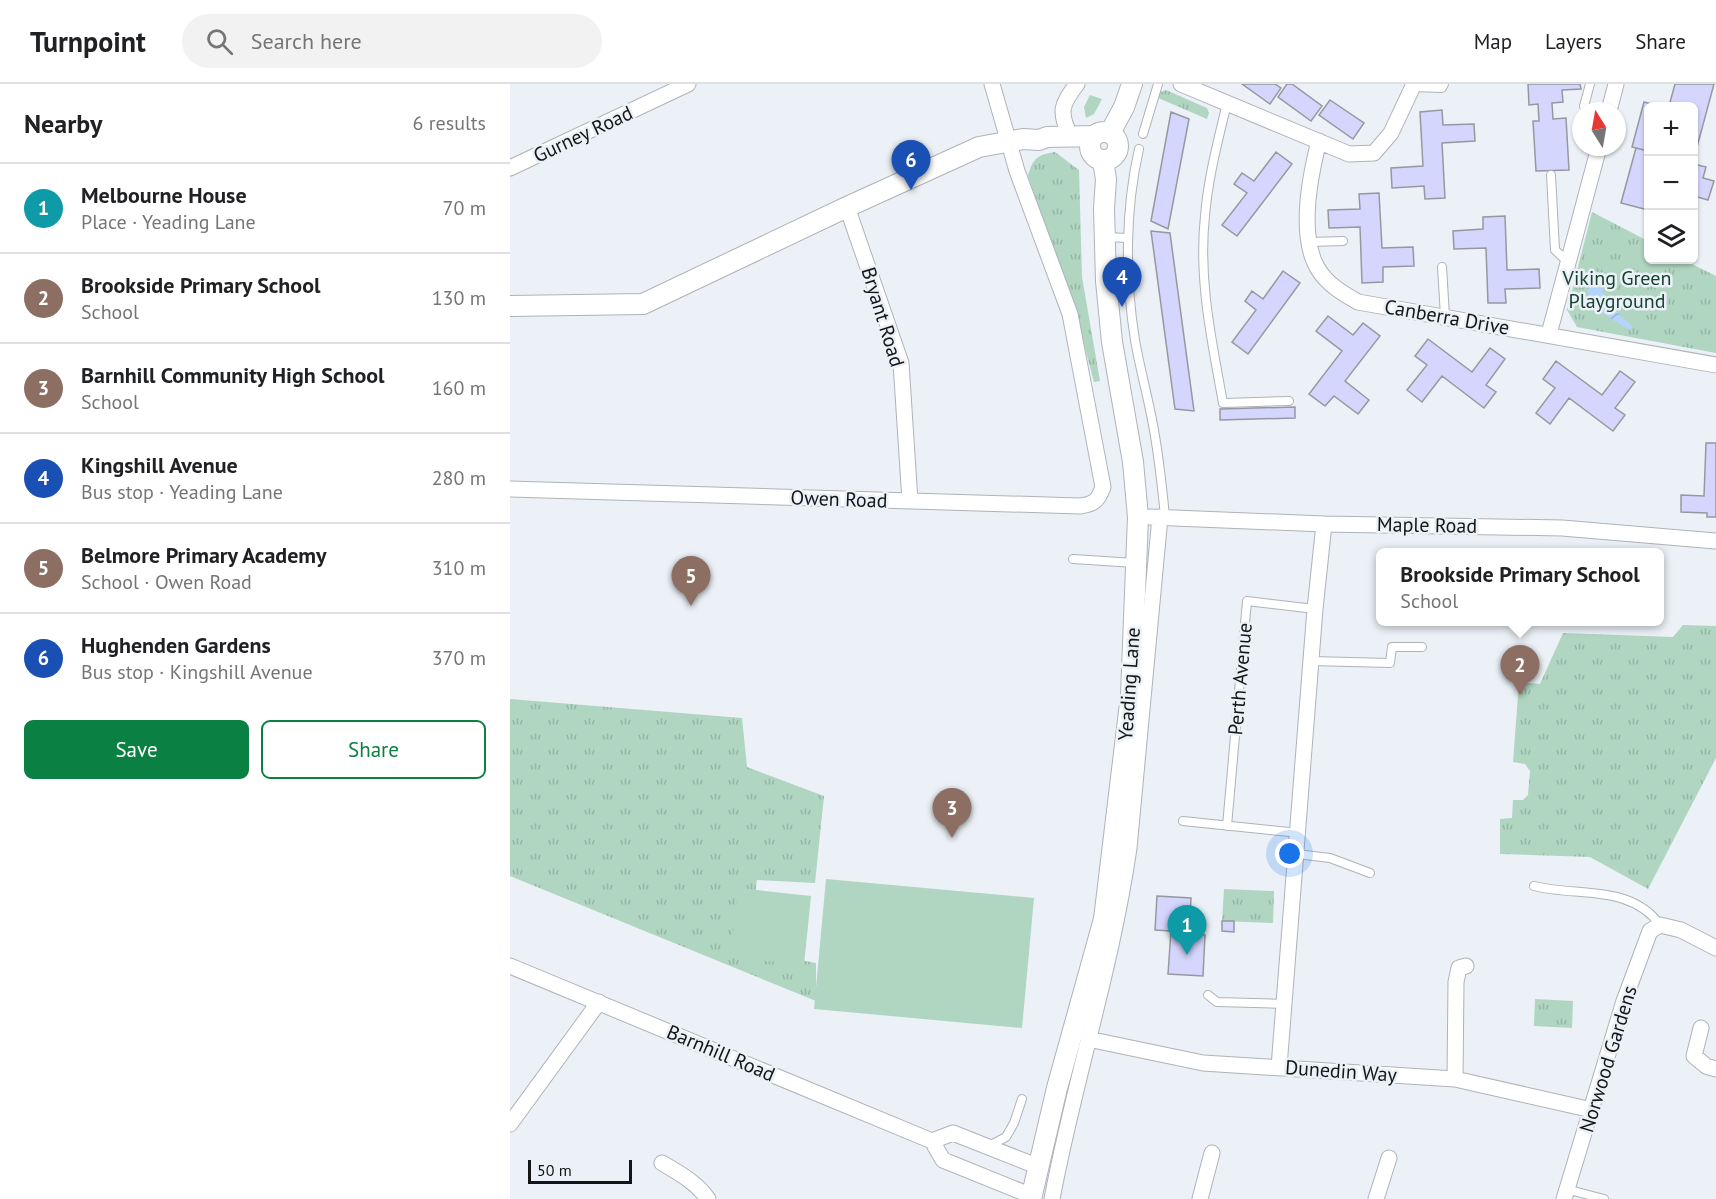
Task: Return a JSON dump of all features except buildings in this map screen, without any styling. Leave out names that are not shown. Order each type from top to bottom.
[{"type":"street","name":"Gurney Road","points":[[510,168],[688,84]]},
{"type":"street","points":[[992,84],[1008,141]]},
{"type":"street","points":[[1070,135],[1062,110],[1064,101],[1077,84]]},
{"type":"street","points":[[1100,144],[1124,107],[1132,84]]},
{"type":"street","points":[[1181,84],[1349,154],[1374,153],[1391,133],[1413,85]]},
{"type":"street","points":[[1611,102],[1616,84]]},
{"type":"street","points":[[510,306],[643,304],[969,151],[1008,141],[1039,140],[1047,136],[1070,135],[1100,144]]},
{"type":"street","points":[[1039,140],[1045,144],[1100,144]]},
{"type":"street","name":"Owen Road","points":[[510,489],[1092,505],[1099,498],[1103,487],[1070,314],[1008,141]]},
{"type":"street","name":"Canberra Drive","points":[[1319,141],[1310,174],[1309,242],[1314,262],[1339,292],[1358,302],[1716,364]]},
{"type":"street","name":"Yeading Lane","points":[[1039,1185],[1057,1088],[1104,919],[1131,695],[1138,517],[1133,462],[1112,342],[1104,237],[1106,179],[1100,144]]},
{"type":"street","points":[[1549,334],[1597,156]]},
{"type":"street","name":"Bryant Road","points":[[847,207],[901,363],[910,501]]},
{"type":"street","points":[[1039,1185],[1088,1039],[1124,888],[1130,848],[1162,516]]},
{"type":"street","name":"Maple Road","points":[[1138,517],[1162,516],[1324,524],[1562,528],[1716,541]]},
{"type":"street","points":[[1279,1067],[1315,609],[1324,524]]},
{"type":"street","points":[[1660,925],[1681,930],[1716,948]]},
{"type":"street","name":"Norwood Gardens","points":[[1565,1194],[1624,1001],[1650,931],[1660,925]]},
{"type":"street","name":"Barnhill Road","points":[[510,966],[932,1140],[944,1160],[1039,1185]]},
{"type":"street","points":[[1455,1078],[1456,982],[1459,968],[1466,966]]},
{"type":"street","points":[[510,1124],[599,1002]]},
{"type":"street","points":[[1701,1028],[1694,1056],[1706,1066],[1716,1069]]},
{"type":"street","name":"Dunedin Way","points":[[1088,1039],[1203,1063],[1455,1078],[1592,1110]]},
{"type":"street","points":[[932,1140],[953,1133],[988,1147],[1039,1185],[1052,1199]]},
{"type":"street","points":[[1200,1199],[1212,1153]]},
{"type":"street","points":[[1377,1199],[1389,1158]]},
{"type":"street","points":[[662,1163],[683,1175],[708,1199]]},
{"type":"lane","points":[[1143,134],[1158,84]]},
{"type":"lane","points":[[1413,85],[1442,88],[1444,84]]},
{"type":"lane","points":[[1585,102],[1590,84]]},
{"type":"lane","points":[[1227,103],[1208,183],[1203,261],[1210,332],[1223,403],[1289,401]]},
{"type":"lane","points":[[1139,149],[1128,238],[1130,287],[1135,340],[1160,466],[1162,516]]},
{"type":"lane","points":[[1551,175],[1555,250],[1568,262]]},
{"type":"lane","points":[[1104,237],[1128,238]]},
{"type":"lane","points":[[1309,242],[1343,241]]},
{"type":"lane","points":[[1442,267],[1445,316]]},
{"type":"lane","points":[[1073,559],[1136,563]]},
{"type":"lane","name":"Perth Avenue","points":[[1227,826],[1247,601],[1315,609]]},
{"type":"lane","points":[[1311,662],[1390,663],[1392,647],[1422,647]]},
{"type":"lane","points":[[1183,821],[1299,833]]},
{"type":"lane","points":[[1297,854],[1330,858],[1370,873]]},
{"type":"lane","points":[[1534,886],[1622,898],[1643,907],[1660,925]]},
{"type":"lane","points":[[1208,995],[1217,1002],[1285,1004]]},
{"type":"lane","points":[[988,1147],[1006,1137],[1014,1123],[1022,1099]]},
{"type":"lane","points":[[1565,1194],[1604,1199]]},
{"type":"green space","points":[[1166,90],[1207,108],[1209,113],[1207,119],[1156,97],[1158,93]]},
{"type":"green space","points":[[1090,95],[1102,99],[1094,114],[1086,118],[1084,107]]},
{"type":"green space","points":[[1055,152],[1079,170],[1082,277],[1100,381],[1094,382],[1073,302],[1028,176],[1037,158]]},
{"type":"green space","name":"Viking Green Playground","points":[[1592,212],[1644,239],[1644,264],[1692,264],[1716,276],[1716,353],[1577,327],[1567,310]]},
{"type":"green space","points":[[1683,625],[1716,626],[1716,758],[1648,889],[1590,857],[1500,854],[1500,819],[1512,818],[1513,800],[1523,800],[1528,795],[1530,771],[1525,764],[1513,762],[1519,682],[1540,684],[1563,633],[1673,637]]},
{"type":"green space","points":[[510,699],[742,718],[747,767],[824,796],[815,883],[757,880],[747,950],[816,963],[816,1001],[510,876]]},
{"type":"green space","points":[[826,879],[1034,898],[1022,1028],[814,1009]]},
{"type":"green space","points":[[738,888],[811,896],[804,965],[730,957]]},
{"type":"green space","points":[[1224,889],[1274,891],[1273,923],[1222,921]]},
{"type":"green space","points":[[1535,999],[1573,1001],[1572,1028],[1534,1026]]},
{"type":"water","points":[[1591,268],[1598,272],[1606,302],[1633,327],[1629,330],[1608,317],[1592,301],[1587,286]]},
{"type":"place","name":"Hughenden Gardens","points":[[911,190]]},
{"type":"place","name":"Kingshill Avenue","points":[[1122,307]]},
{"type":"place","name":"Belmore Primary Academy","points":[[691,606]]},
{"type":"place","name":"Brookside Primary School","points":[[1520,695]]},
{"type":"place","name":"Barnhill Community High School","points":[[952,838]]},
{"type":"place","name":"Melbourne House","points":[[1187,955]]}]
